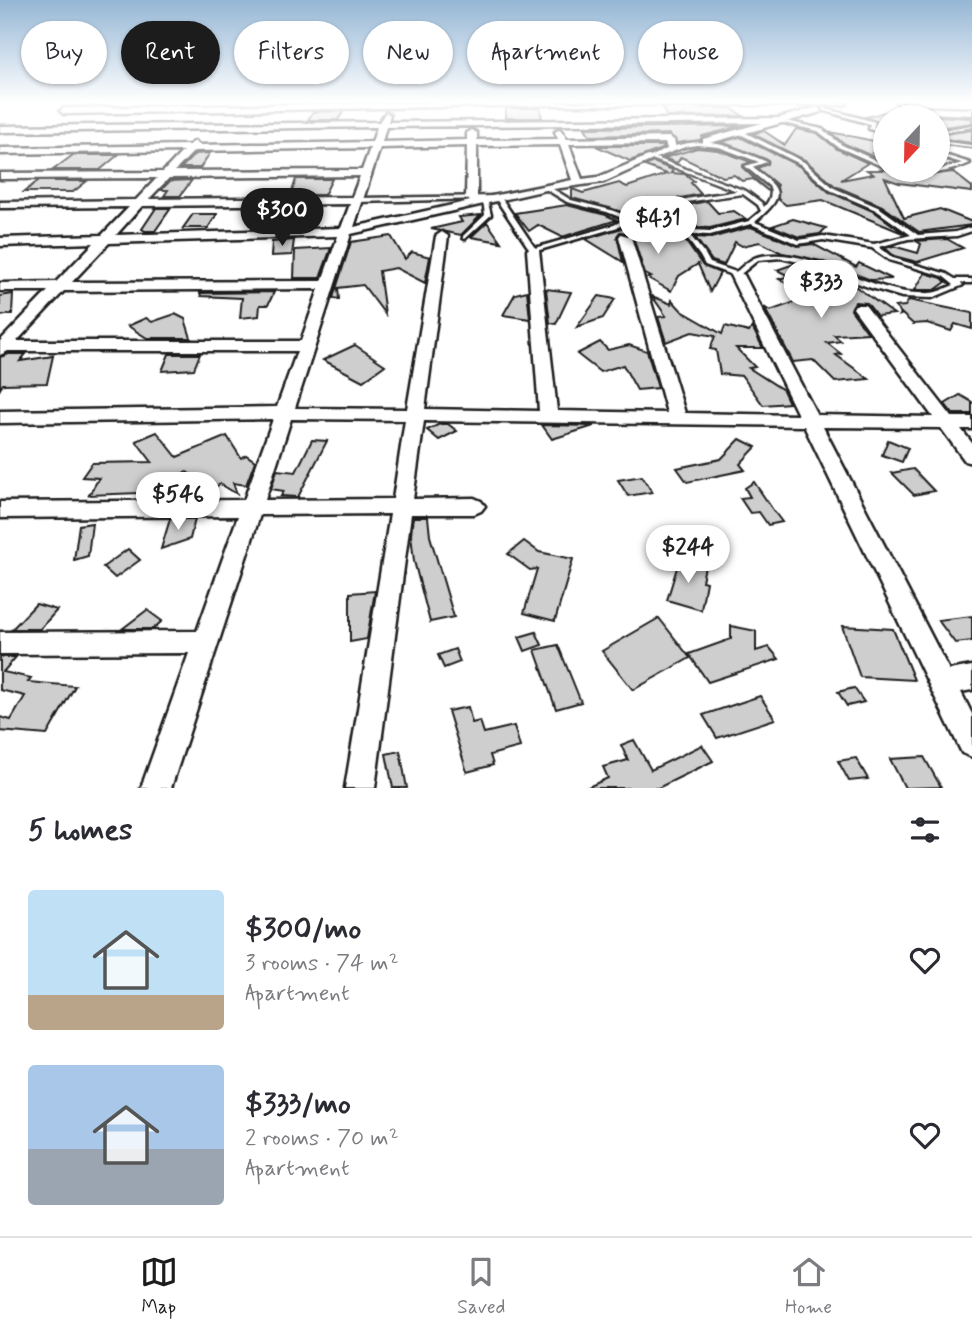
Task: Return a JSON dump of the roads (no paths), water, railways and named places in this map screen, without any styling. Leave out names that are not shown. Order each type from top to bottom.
[{"type":"street","points":[[0,157],[5,150],[23,139]]},
{"type":"street","points":[[0,348],[200,139]]},
{"type":"street","points":[[156,788],[378,139]]},
{"type":"street","points":[[472,139],[472,198]]},
{"type":"street","points":[[563,139],[578,183]]},
{"type":"street","points":[[5,150],[564,142],[670,144],[668,139]]},
{"type":"street","points":[[706,141],[714,139]]},
{"type":"street","points":[[0,242],[103,242],[346,232],[498,197],[616,175],[652,158]]},
{"type":"street","points":[[0,176],[366,173]]},
{"type":"street","points":[[0,205],[357,201]]},
{"type":"street","points":[[620,231],[678,419]]},
{"type":"street","points":[[360,788],[442,236]]},
{"type":"street","points":[[533,250],[549,417]]},
{"type":"street","points":[[737,275],[972,743]]},
{"type":"street","points":[[0,287],[328,285]]},
{"type":"street","points":[[860,308],[972,456]]},
{"type":"street","points":[[0,348],[307,346]]},
{"type":"street","points":[[0,417],[284,413],[972,423]]},
{"type":"street","points":[[0,510],[474,506]]},
{"type":"street","points":[[0,643],[205,642]]},
{"type":"street","points":[[942,684],[972,678]]},
{"type":"lane","points":[[754,139],[802,163],[832,189],[878,209],[916,236]]},
{"type":"lane","points":[[831,139],[840,146],[873,161]]},
{"type":"lane","points":[[546,187],[569,201],[659,230],[685,232],[710,233],[751,222],[773,202],[776,191],[773,185],[748,166],[764,162],[706,141],[670,144],[652,158]]},
{"type":"lane","points":[[950,143],[971,146]]},
{"type":"lane","points":[[652,158],[744,192],[760,204],[764,211]]},
{"type":"lane","points":[[950,158],[970,164]]},
{"type":"lane","points":[[950,169],[970,164]]},
{"type":"lane","points":[[357,201],[498,197],[533,250],[620,231],[630,219],[692,199],[744,192]]},
{"type":"lane","points":[[465,237],[488,215],[485,200]]},
{"type":"lane","points":[[751,222],[798,242],[823,238],[874,246],[916,236],[957,234],[972,229]]},
{"type":"lane","points":[[685,232],[690,244],[705,258],[707,264],[737,275],[750,262],[778,254],[800,258],[898,295],[938,294],[959,285],[956,281]]},
{"type":"lane","points":[[874,246],[891,259],[956,281],[972,281]]}]
